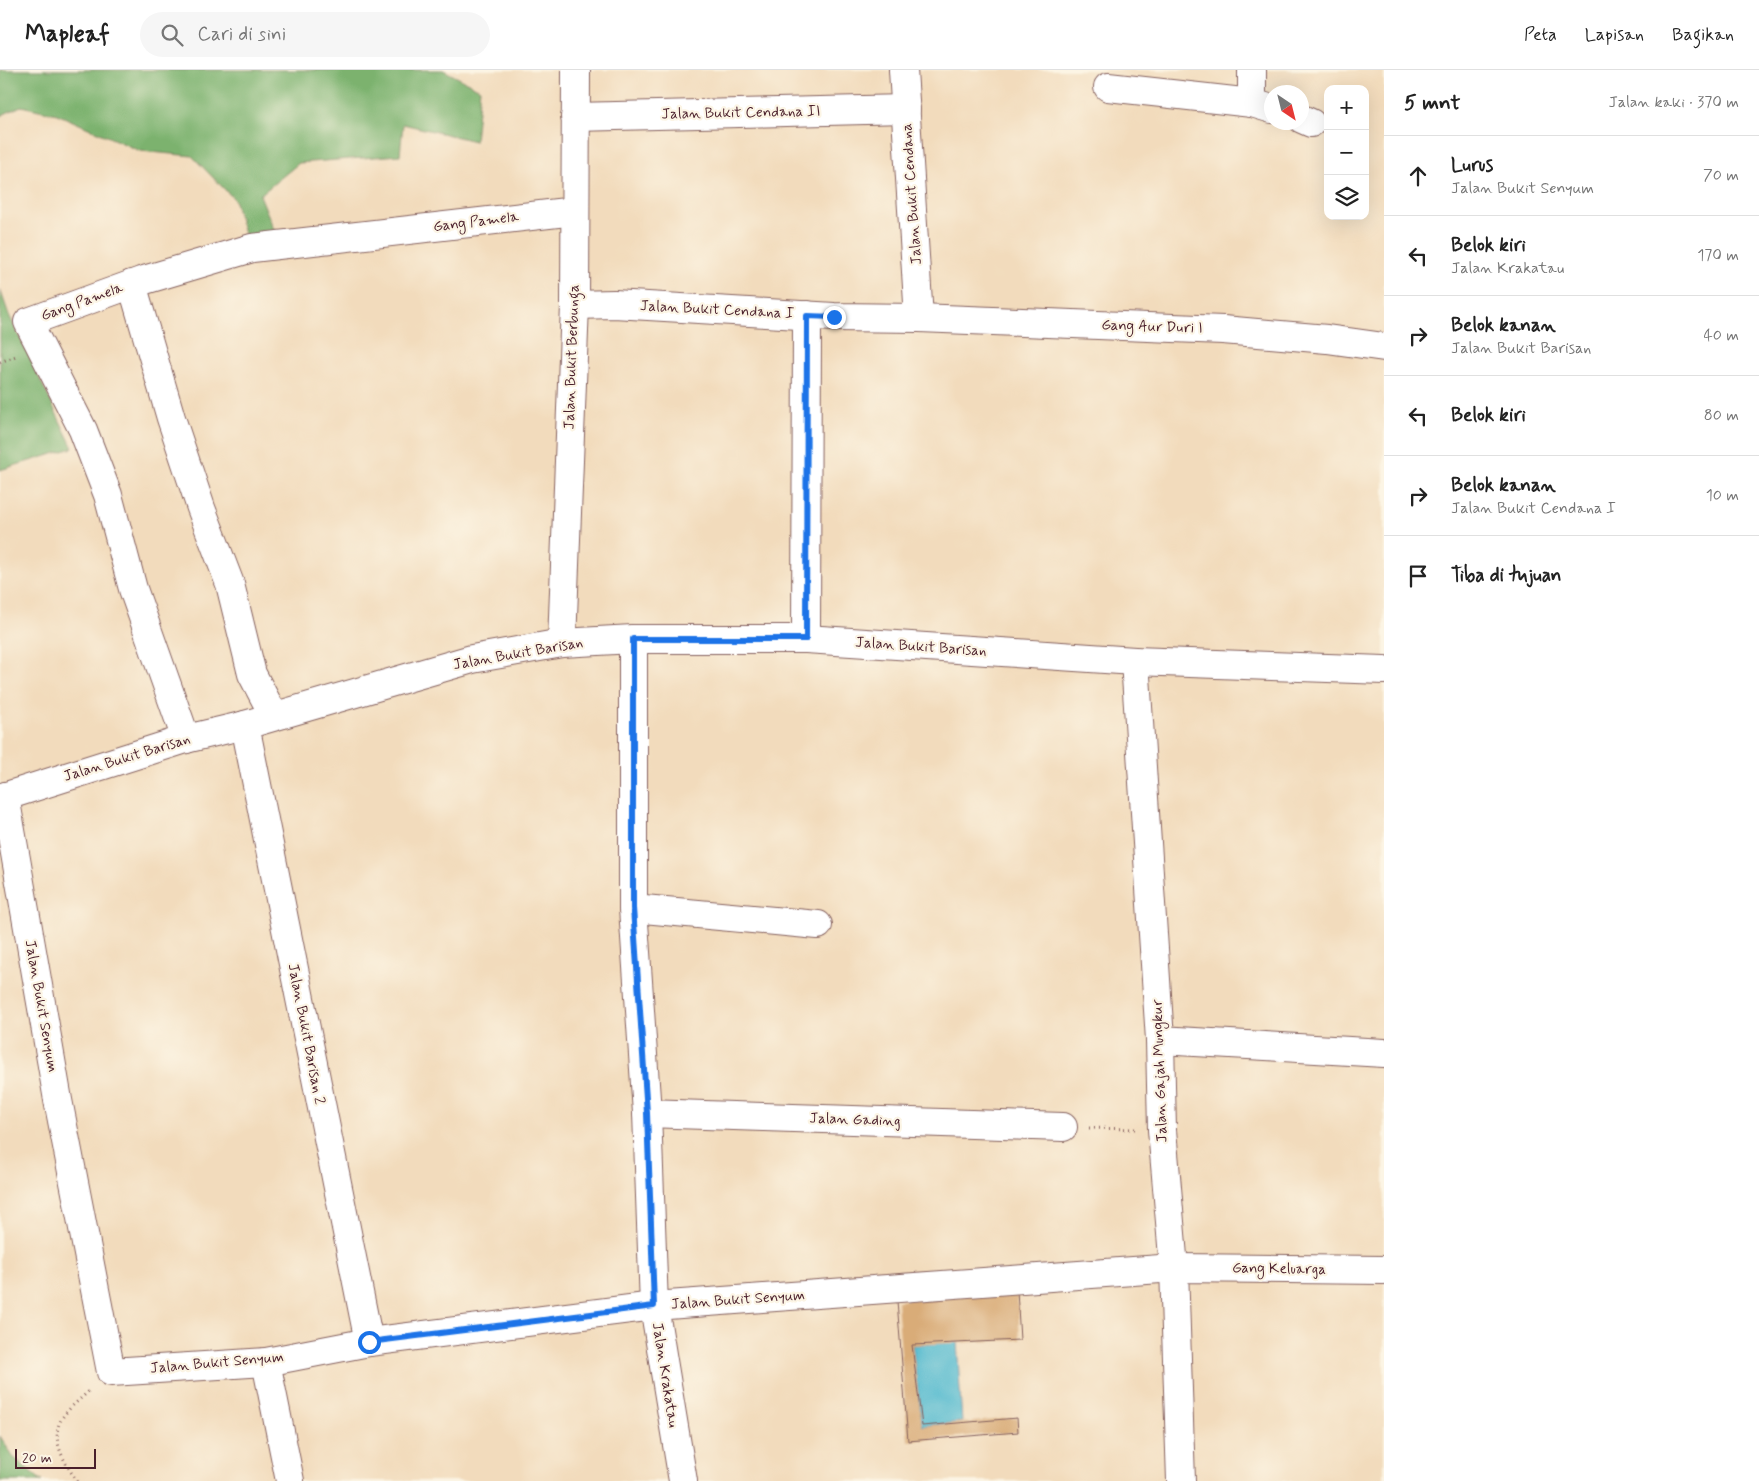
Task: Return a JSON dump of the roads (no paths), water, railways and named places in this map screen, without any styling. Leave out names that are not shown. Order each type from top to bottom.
[{"type":"street","name":"Jalan Bukit Berbunga","points":[[562,643],[575,306],[576,70]]},
{"type":"street","name":"Jalan Bukit Cendana","points":[[903,70],[919,318]]},
{"type":"street","points":[[1108,88],[1262,106],[1252,70]]},
{"type":"street","name":"Jalan Bukit Cendana II","points":[[575,117],[906,109]]},
{"type":"street","name":"Gang Pamela","points":[[186,738],[133,589],[108,495],[83,430],[28,322],[132,284],[252,248],[574,211]]},
{"type":"street","points":[[132,284],[171,418],[201,508],[230,584],[252,674],[274,716]]},
{"type":"street","name":"Jalan Bukit Cendana I","points":[[575,306],[614,304],[807,316],[919,318]]},
{"type":"street","points":[[806,639],[807,316]]},
{"type":"street","name":"Gang Aur Duri I","points":[[919,318],[1223,330],[1327,339],[1384,347]]},
{"type":"street","name":"Jalan Bukit Barisan","points":[[2,797],[186,738],[245,725],[472,659],[562,643],[633,639],[806,639],[1135,661],[1384,670]]},
{"type":"street","name":"Jalan Krakatau","points":[[633,639],[633,908],[647,1113],[654,1306],[683,1481]]},
{"type":"street","name":"Jalan Gajah Mungkur","points":[[1135,661],[1160,1040],[1162,1130],[1174,1268],[1181,1481]]},
{"type":"street","name":"Jalan Bukit Barisan 2","points":[[245,725],[369,1342]]},
{"type":"street","name":"Jalan Bukit Senyum","points":[[2,797],[111,1372],[266,1362],[369,1342],[654,1306],[1174,1268]]},
{"type":"street","points":[[633,908],[818,925]]},
{"type":"street","points":[[1160,1040],[1384,1053]]},
{"type":"street","name":"Jalan Gading","points":[[647,1113],[1064,1127]]},
{"type":"street","name":"Gang Keluarga","points":[[1174,1268],[1384,1270]]},
{"type":"street","points":[[266,1362],[290,1481]]},
{"type":"water","points":[[957,1342],[962,1422],[922,1426],[912,1345]]}]
